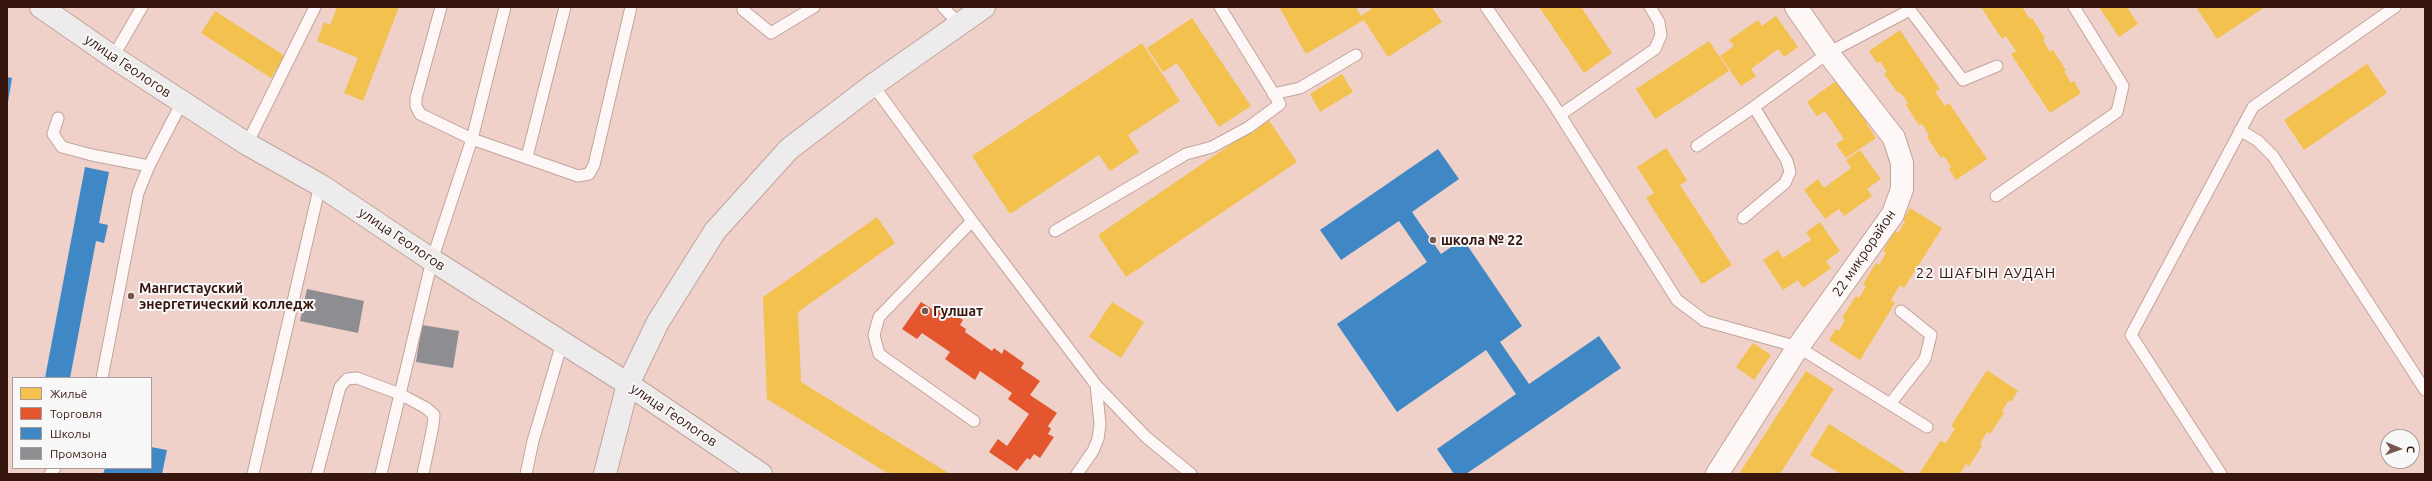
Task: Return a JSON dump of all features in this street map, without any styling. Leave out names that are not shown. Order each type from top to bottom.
[{"type":"street","name":"улица Геологов","points":[[41,7],[113,57],[247,144],[320,184],[432,260],[628,384],[761,474]]},
{"type":"street","points":[[605,474],[628,384],[658,322],[715,231],[789,149],[873,85],[984,7]]},
{"type":"street","name":"22 микрорайон","points":[[1717,474],[1798,347],[1893,214],[1902,188],[1902,163],[1894,138],[1828,53],[1796,7]]},
{"type":"lane","points":[[113,57],[142,7]]},
{"type":"lane","points":[[247,144],[315,7]]},
{"type":"lane","points":[[442,7],[416,98],[416,106],[420,114],[472,139],[578,176],[589,174],[594,166],[631,7]]},
{"type":"lane","points":[[381,474],[432,260],[472,139],[506,7]]},
{"type":"lane","points":[[527,157],[565,7]]},
{"type":"lane","points":[[743,10],[771,33],[814,7]]},
{"type":"lane","points":[[943,7],[959,24]]},
{"type":"lane","points":[[1055,231],[1186,154],[1212,147],[1249,127],[1280,104],[1220,7]]},
{"type":"lane","points":[[1486,7],[1560,115],[1677,300],[1705,321],[1798,347],[1927,427]]},
{"type":"lane","points":[[1560,115],[1655,49],[1661,35],[1659,22],[1650,7]]},
{"type":"lane","points":[[1996,196],[2117,112],[2123,86],[2074,7]]},
{"type":"lane","points":[[2221,474],[2131,335],[2253,106],[2395,7]]},
{"type":"lane","points":[[1697,146],[1828,53],[1909,8],[1959,78],[1968,80],[1997,66]]},
{"type":"lane","points":[[1273,94],[1300,88],[1356,55]]},
{"type":"lane","points":[[873,85],[972,221],[1096,386],[1146,437],[1191,474]]},
{"type":"lane","points":[[102,377],[138,193],[149,166],[182,102]]},
{"type":"lane","points":[[1743,218],[1785,183],[1790,172],[1787,161],[1754,107]]},
{"type":"lane","points":[[58,118],[53,134],[62,147],[92,156],[149,166]]},
{"type":"lane","points":[[2240,130],[2258,141],[2273,156],[2425,390]]},
{"type":"lane","points":[[253,474],[320,184]]},
{"type":"lane","points":[[972,221],[880,317],[874,335],[879,354],[974,421]]},
{"type":"lane","points":[[1890,404],[1925,359],[1931,335],[1901,311]]},
{"type":"lane","points":[[526,474],[533,441],[562,343]]},
{"type":"lane","points":[[318,474],[340,387],[346,379],[357,378],[400,394],[426,408],[434,415],[433,426],[422,474]]},
{"type":"lane","points":[[1077,474],[1093,452],[1098,439],[1100,424],[1096,386]]},
{"type":"building: Жильё","points":[[337,7],[399,7],[363,101],[344,93],[358,58],[317,41],[324,22],[330,25]]},
{"type":"building: Жильё","points":[[1279,7],[1356,7],[1361,16],[1374,7],[1432,7],[1442,22],[1388,57],[1364,20],[1306,54]]},
{"type":"building: Жильё","points":[[1539,7],[1581,7],[1612,53],[1584,73]]},
{"type":"building: Жильё","points":[[1981,7],[2022,7],[2030,19],[2032,18],[2045,38],[2043,40],[2050,52],[2053,50],[2066,70],[2064,71],[2071,83],[2074,81],[2081,93],[2050,113],[2011,54],[2016,51],[2006,36],[2002,39]]},
{"type":"building: Жильё","points":[[2099,7],[2127,7],[2138,24],[2119,37]]},
{"type":"building: Жильё","points":[[2196,7],[2265,7],[2217,39]]},
{"type":"building: Жильё","points":[[215,11],[285,56],[271,78],[201,33]]},
{"type":"building: Жильё","points":[[1776,16],[1798,47],[1784,57],[1778,49],[1751,69],[1756,76],[1741,86],[1720,56],[1734,46],[1729,40],[1758,20],[1762,26]]},
{"type":"building: Жильё","points":[[1192,18],[1251,106],[1219,127],[1177,63],[1163,72],[1147,48]]},
{"type":"building: Жильё","points":[[1900,30],[1940,89],[1935,92],[1945,106],[1949,103],[1987,159],[1956,180],[1949,169],[1951,167],[1944,156],[1941,158],[1927,137],[1929,135],[1922,124],[1919,125],[1906,105],[1908,103],[1900,92],[1898,93],[1884,74],[1887,72],[1880,61],[1877,63],[1869,51]]},
{"type":"building: Жильё","points":[[1709,41],[1729,71],[1655,119],[1636,89]]},
{"type":"building: Жильё","points":[[1142,43],[1180,101],[1128,135],[1139,152],[1110,171],[1099,155],[1010,214],[972,156]]},
{"type":"building: Жильё","points":[[2367,64],[2387,93],[2304,150],[2284,120]]},
{"type":"building: Жильё","points":[[1342,74],[1353,92],[1320,112],[1310,94]]},
{"type":"building: Жильё","points":[[1836,81],[1846,95],[1853,90],[1873,118],[1866,123],[1876,138],[1846,158],[1836,144],[1844,139],[1825,111],[1817,116],[1807,102]]},
{"type":"building: Жильё","points":[[1268,119],[1297,162],[1126,277],[1098,235]]},
{"type":"building: Жильё","points":[[1666,148],[1687,180],[1680,185],[1732,265],[1702,284],[1646,198],[1654,193],[1637,167]]},
{"type":"building: Жильё","points":[[1860,150],[1881,179],[1867,189],[1872,196],[1844,216],[1839,209],[1825,219],[1804,190],[1818,179],[1824,188],[1851,168],[1846,160]]},
{"type":"building: Жильё","points":[[1910,208],[1942,228],[1904,288],[1900,285],[1891,300],[1895,303],[1860,360],[1829,340],[1836,329],[1839,331],[1845,320],[1842,318],[1856,296],[1859,298],[1866,286],[1863,284],[1876,263],[1879,265],[1886,253],[1883,251],[1895,231],[1898,233]]},
{"type":"building: Жильё","points":[[877,217],[895,243],[798,312],[801,382],[950,474],[889,474],[767,399],[763,297]]},
{"type":"building: Жильё","points":[[1820,222],[1840,251],[1826,261],[1831,268],[1803,288],[1798,280],[1783,290],[1763,260],[1778,250],[1783,258],[1811,240],[1806,232]]},
{"type":"building: Жильё","points":[[1112,302],[1144,322],[1121,358],[1089,337]]},
{"type":"building: Жильё","points":[[1753,343],[1771,355],[1754,380],[1736,367]]},
{"type":"building: Жильё","points":[[1987,370],[2018,391],[2011,402],[2009,400],[2002,411],[2004,413],[1990,434],[1987,432],[1980,444],[1982,446],[1969,466],[1966,464],[1960,474],[1919,474],[1941,440],[1945,444],[1955,429],[1951,426]]},
{"type":"building: Жильё","points":[[1806,371],[1834,389],[1780,474],[1739,474]]},
{"type":"building: Жильё","points":[[1829,424],[1908,474],[1841,474],[1810,455]]},
{"type":"building: Торговля","points":[[921,302],[935,311],[938,307],[944,312],[946,309],[963,320],[960,325],[966,329],[965,332],[992,351],[994,348],[1002,354],[1004,349],[1024,363],[1021,368],[1040,381],[1030,395],[1057,413],[1048,426],[1051,429],[1048,434],[1054,437],[1040,458],[1034,454],[1030,460],[1027,458],[1017,471],[989,452],[998,439],[1007,446],[1029,414],[1008,399],[1012,393],[980,371],[975,380],[945,359],[950,352],[922,333],[917,339],[902,329]]},
{"type":"building: Школы","points":[[7,77],[12,78],[8,102],[7,102]]},
{"type":"building: Школы","points":[[1438,149],[1459,179],[1412,212],[1441,254],[1463,239],[1522,326],[1500,342],[1529,384],[1599,336],[1621,368],[1466,474],[1454,474],[1437,449],[1516,394],[1486,350],[1397,412],[1337,324],[1427,262],[1399,221],[1341,260],[1320,230]]},
{"type":"building: Школы","points":[[85,167],[109,172],[99,223],[108,225],[104,243],[96,241],[70,377],[45,377]]},
{"type":"building: Школы","points":[[152,447],[167,450],[162,474],[103,474],[105,469],[152,469]]},
{"type":"building: Промзона","points":[[307,289],[364,301],[358,333],[300,321]]},
{"type":"building: Промзона","points":[[422,325],[459,331],[453,368],[416,362]]},
{"type":"place","name":"школа № 22","points":[[1433,240]]},
{"type":"place","name":"Мангистауский энергетический колледж","points":[[131,296]]},
{"type":"place","name":"Гулшат","points":[[925,311]]},
{"type":"district","name":"22 ШАҒЫН АУДАН","points":[[1986,273]]}]
